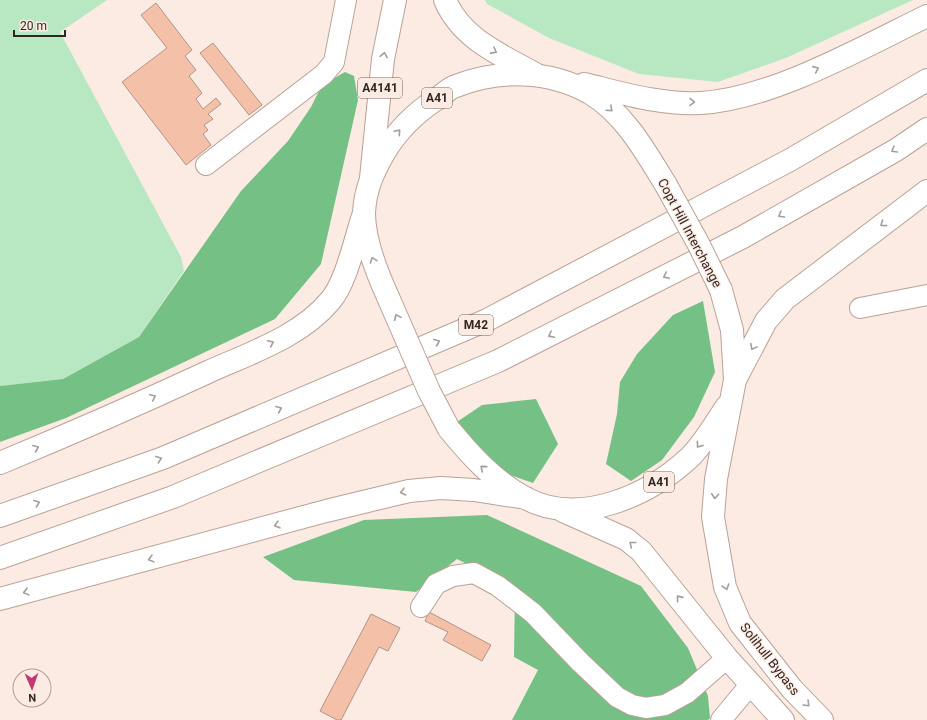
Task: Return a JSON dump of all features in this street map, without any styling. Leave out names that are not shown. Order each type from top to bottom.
[{"type":"main road","name":"A4141","points":[[370,178],[382,59],[395,0]]},
{"type":"main road","points":[[445,0],[462,28],[473,37],[483,45],[537,75]]},
{"type":"main road","points":[[561,80],[653,100],[672,102],[701,103],[734,98],[790,80],[927,16]]},
{"type":"main road","name":"Copt Hill Interchange","points":[[537,75],[561,80],[590,94],[609,107],[631,130],[666,185],[699,245],[720,290],[732,330],[735,380],[730,402],[691,457],[664,479],[637,494],[605,506],[558,509],[526,498],[496,479],[478,463],[449,429],[429,391],[388,297],[371,255],[364,213],[370,178],[394,137],[412,116],[454,86],[488,76],[537,75]]},
{"type":"main road","name":"M42","points":[[0,516],[163,458],[487,320],[790,160],[927,80]]},
{"type":"main road","points":[[0,558],[173,497],[498,361],[743,237],[896,150],[927,130]]},
{"type":"main road","points":[[735,380],[766,321],[785,298],[927,191]]},
{"type":"main road","points":[[0,463],[146,401],[279,339],[308,322],[331,301],[338,290],[364,213]]},
{"type":"main road","name":"Solihull Bypass","points":[[730,402],[716,479],[713,516],[725,587],[740,623],[792,689],[822,720]]},
{"type":"main road","points":[[0,599],[326,511],[410,491],[441,488],[474,490],[526,498]]},
{"type":"main road","name":"A41","points":[[558,509],[626,539],[641,551],[727,658],[783,720]]},
{"type":"street","points":[[206,165],[324,74],[334,62],[346,0]]},
{"type":"street","points":[[860,308],[927,295]]},
{"type":"street","points":[[421,607],[436,584],[453,576],[474,573],[498,586],[533,613],[580,662],[617,697],[632,705],[646,708],[665,705],[687,693],[727,658]]},
{"type":"street","points":[[721,720],[750,685]]},
{"type":"green space","points":[[0,0],[107,0],[60,32],[181,257],[184,271],[139,337],[63,379],[0,386]]},
{"type":"green space","points":[[485,0],[913,0],[786,58],[718,82],[639,74],[549,38],[487,4]]},
{"type":"green space","points":[[345,72],[354,76],[358,100],[321,264],[275,319],[66,418],[0,442],[0,386],[63,379],[139,337],[241,191],[288,141],[311,107],[322,85]]},
{"type":"green space","points":[[703,301],[715,372],[694,417],[662,460],[631,481],[606,464],[617,414],[620,382],[637,354],[673,315]]},
{"type":"green space","points":[[536,399],[558,444],[533,483],[499,471],[457,422],[482,405]]},
{"type":"green space","points":[[487,515],[641,586],[688,648],[708,696],[710,718],[708,720],[512,720],[538,670],[514,657],[515,589],[457,559],[416,592],[294,580],[263,557],[364,520]]},
{"type":"building","points":[[156,3],[192,50],[185,56],[196,70],[189,76],[202,93],[196,99],[203,109],[216,98],[221,104],[208,114],[213,119],[204,125],[208,130],[203,134],[211,145],[186,165],[122,82],[167,48],[141,15]]},
{"type":"building","points":[[213,43],[262,105],[249,115],[200,53]]},
{"type":"building","points":[[429,612],[491,645],[482,661],[443,640],[448,632],[425,621]]},
{"type":"building","points":[[371,614],[400,628],[388,651],[379,647],[341,720],[337,720],[320,711]]}]
